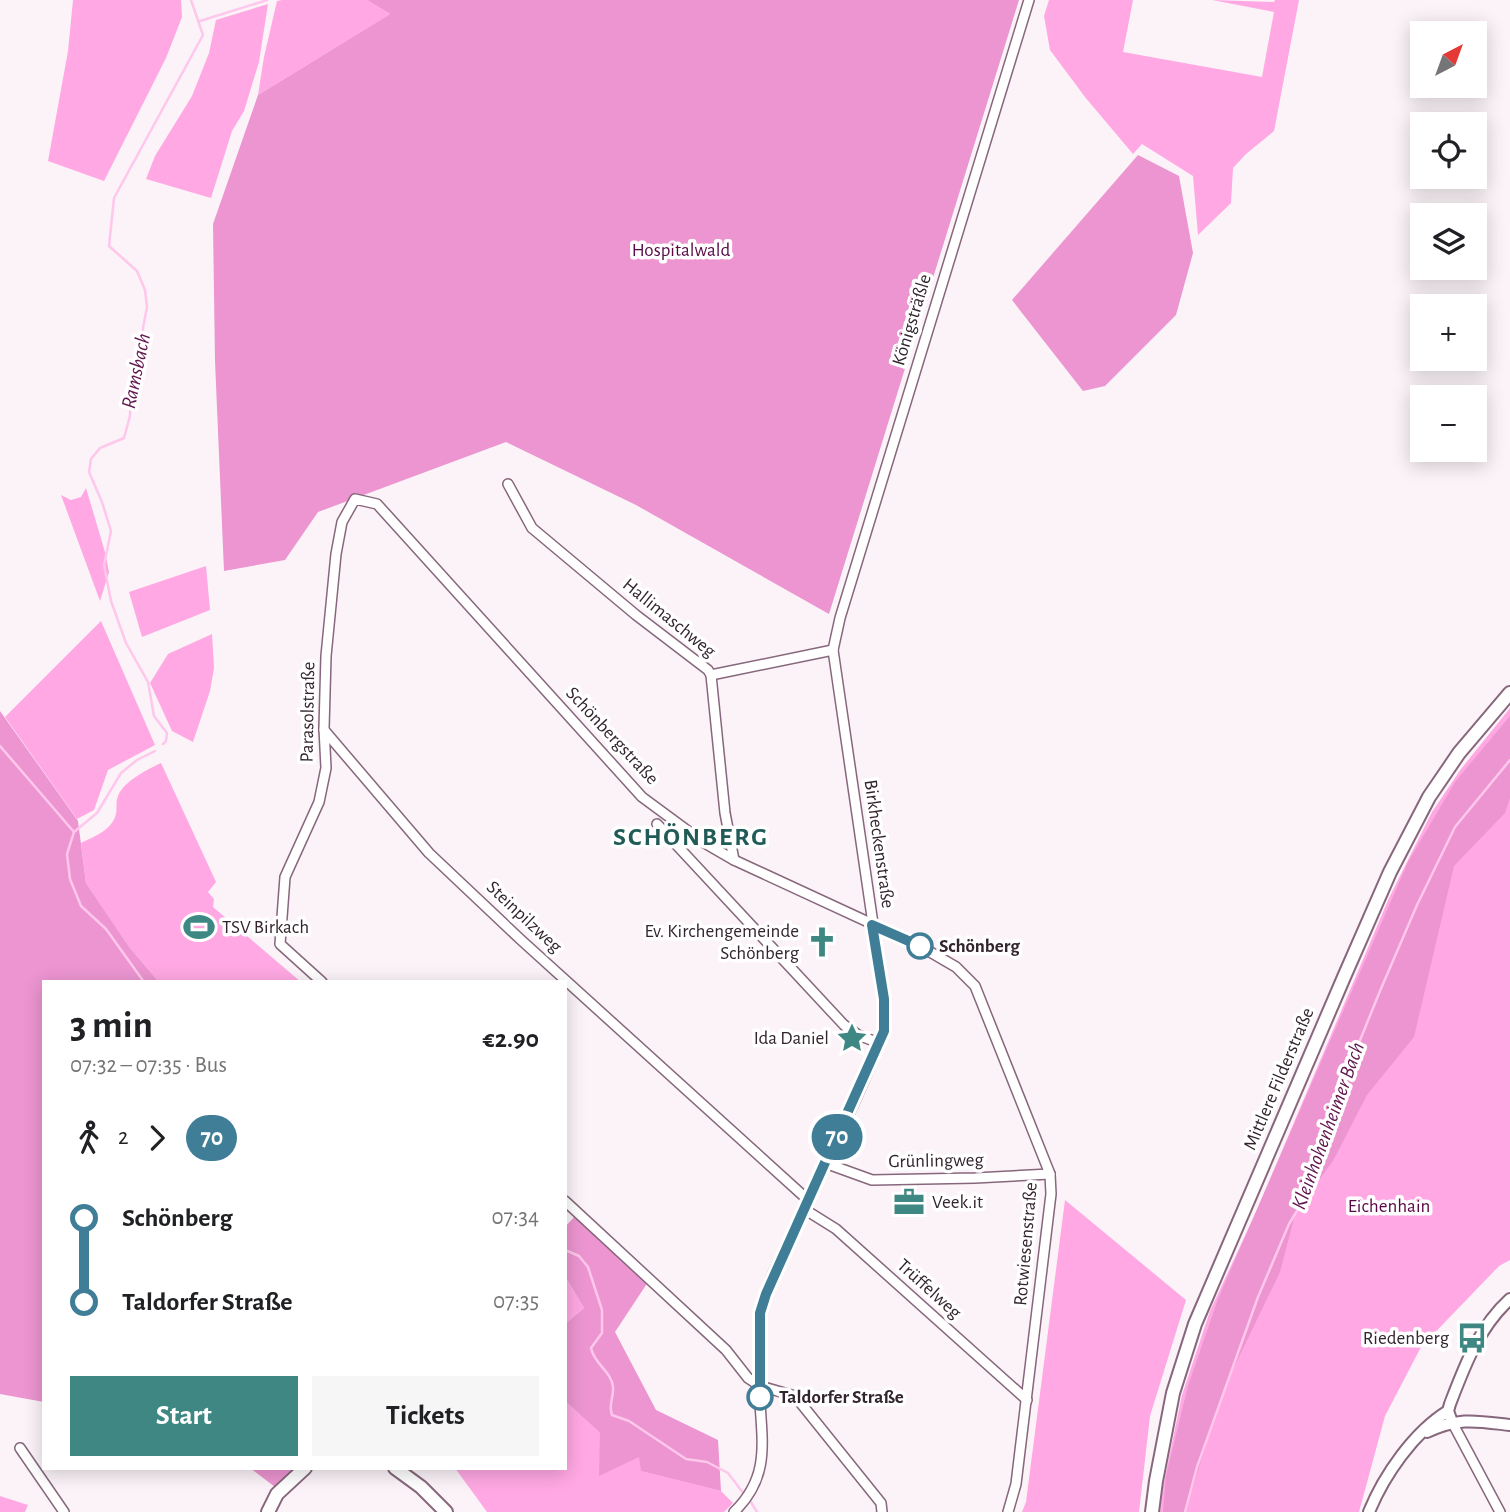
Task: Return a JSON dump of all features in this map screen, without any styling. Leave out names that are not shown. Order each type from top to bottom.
[{"type":"main road","name":"Mittlere Filderstraße","points":[[1152,1512],[1173,1392],[1195,1324],[1349,965],[1390,872],[1429,797],[1459,753],[1510,693]]},
{"type":"main road","points":[[268,1512],[277,1494],[303,1470]]},
{"type":"main road","points":[[398,1470],[421,1487],[446,1512]]},
{"type":"street","name":"Königsträßle","points":[[833,650],[853,573],[1029,0]]},
{"type":"street","name":"Hallimaschweg","points":[[509,484],[532,528],[711,675],[725,813],[734,860]]},
{"type":"street","name":"Parasolstraße","points":[[320,980],[281,944],[285,877],[319,802],[326,768],[326,656],[335,554],[342,522],[355,499],[377,504]]},
{"type":"street","name":"Schönbergstraße","points":[[377,504],[642,797],[734,860],[872,925]]},
{"type":"street","points":[[711,675],[833,650]]},
{"type":"street","name":"Birkheckenstraße","points":[[734,1512],[751,1493],[757,1480],[763,1449],[760,1313],[879,1043],[884,1024],[884,999],[833,650]]},
{"type":"street","name":"Steinpilzweg","points":[[324,730],[429,853],[564,980]]},
{"type":"street","points":[[657,824],[844,1025],[858,1035],[879,1043]]},
{"type":"street","name":"Rotwiesenstraße","points":[[872,925],[920,946],[956,967],[975,986],[1050,1174],[1051,1194],[1017,1485],[1008,1512]]},
{"type":"street","name":"Steinpilzweg","points":[[567,982],[806,1205]]},
{"type":"street","name":"Grünlingweg","points":[[825,1163],[872,1180],[1050,1174]]},
{"type":"street","points":[[567,1202],[726,1350],[748,1377],[760,1386],[795,1396],[881,1503],[882,1512]]},
{"type":"street","name":"Trüffelweg","points":[[806,1205],[1027,1400]]},
{"type":"street","points":[[1369,1512],[1382,1483],[1395,1464],[1421,1435],[1450,1416],[1474,1345],[1489,1321],[1510,1298]]},
{"type":"street","points":[[1450,1416],[1510,1425]]},
{"type":"street","points":[[1450,1416],[1500,1512]]},
{"type":"street","points":[[20,1448],[64,1512]]},
{"type":"green space","points":[[73,0],[181,0],[182,17],[166,58],[104,181],[48,161],[68,51]]},
{"type":"green space","points":[[367,0],[390,14],[258,95],[277,1]]},
{"type":"green space","name":"Hospitalwald","points":[[367,0],[1019,0],[829,614],[636,505],[506,442],[318,512],[285,560],[224,571],[215,361],[213,224],[258,95],[390,14]]},
{"type":"green space","points":[[1049,0],[1133,0],[1123,52],[1262,77],[1274,12],[1212,0],[1299,0],[1274,131],[1233,168],[1231,203],[1198,235],[1193,176],[1142,144],[1133,154],[1085,97],[1050,50],[1044,16]]},
{"type":"green space","points":[[268,4],[259,62],[244,111],[232,131],[211,198],[146,179],[155,156],[192,96],[209,53],[216,20]]},
{"type":"green space","points":[[1138,155],[1179,176],[1193,253],[1176,315],[1105,386],[1083,391],[1012,300]]},
{"type":"green space","points":[[86,488],[109,572],[100,601],[61,495],[71,500],[81,497]]},
{"type":"green space","points":[[206,566],[210,610],[142,637],[129,592]]},
{"type":"green space","points":[[101,621],[155,745],[108,770],[94,810],[77,819],[5,717]]},
{"type":"green space","points":[[212,634],[214,668],[210,691],[193,742],[172,731],[150,683],[168,654]]},
{"type":"green space","name":"Eichenhain","points":[[1510,708],[1510,1260],[1499,1266],[1421,1347],[1385,1416],[1359,1512],[1160,1512],[1182,1395],[1210,1311],[1256,1212],[1389,898],[1432,812],[1461,769]]},
{"type":"green space","points":[[0,711],[78,821],[86,883],[130,948],[157,980],[42,980],[42,1402],[0,1394]]},
{"type":"green space","points":[[1510,716],[1510,798],[1505,813],[1454,866],[1414,1037],[1367,1095],[1333,1161],[1296,1211],[1280,1272],[1224,1388],[1185,1512],[1163,1512],[1166,1476],[1188,1386],[1218,1299],[1408,862],[1455,782]]},
{"type":"green space","points":[[161,763],[216,882],[208,892],[214,899],[213,907],[299,980],[157,980],[130,948],[86,883],[81,843],[101,833],[113,822],[121,790],[137,776]]},
{"type":"green space","points":[[1065,1200],[1186,1300],[1150,1416],[1139,1512],[1022,1512],[1026,1502]]},
{"type":"green space","points":[[575,1216],[648,1282],[615,1332],[656,1410],[718,1440],[721,1491],[641,1471],[639,1457],[599,1476],[600,1433],[567,1403],[567,1322],[584,1308],[567,1279],[567,1225]]},
{"type":"green space","points":[[567,1279],[584,1308],[567,1322]]},
{"type":"green space","points":[[567,1403],[600,1433],[640,1457],[642,1471],[721,1491],[733,1503],[724,1512],[487,1512],[456,1470],[567,1470]]},
{"type":"green space","points":[[253,1470],[292,1470],[275,1487]]},
{"type":"green space","points":[[0,1496],[28,1505],[25,1512],[0,1512]]},
{"type":"waterway","name":"Ramsbach","points":[[163,744],[167,733],[154,716],[148,682],[126,643],[111,601],[104,565],[111,531],[89,472],[91,459],[100,448],[124,438],[130,416],[131,377],[142,361],[147,307],[145,290],[137,271],[109,246],[114,198],[203,35],[191,0]]},
{"type":"waterway","points":[[200,21],[267,0]]},
{"type":"waterway","points":[[0,746],[74,832]]},
{"type":"waterway","name":"Ramsbach","points":[[143,980],[106,929],[81,906],[70,879],[67,854],[74,832],[97,813],[121,773],[137,760],[155,751]]},
{"type":"waterway","name":"Kleinhohenheimer Bach","points":[[1185,1512],[1197,1467],[1258,1297],[1289,1224],[1303,1201],[1337,1097],[1417,905],[1455,827],[1510,760]]},
{"type":"waterway","name":"Ramsbach","points":[[567,1251],[579,1256],[588,1267],[602,1310],[602,1333],[591,1348],[612,1382],[612,1415],[629,1421],[686,1459],[707,1462],[728,1473],[744,1494]]},
{"type":"waterway","name":"Ramsbach","points":[[749,1499],[757,1512]]},
{"type":"bus line","name":"70","points":[[760,1397],[760,1313],[766,1294],[884,1031],[884,999],[872,925],[920,946]]},
{"type":"place","name":"TSV Birkach","points":[[199,927]]},
{"type":"place","name":"Ev. Kirchengemeinde Schönberg","points":[[822,942]]},
{"type":"place","name":"Schönberg","points":[[920,946]]},
{"type":"place","name":"Ida Daniel","points":[[852,1038]]},
{"type":"place","name":"Veek.it","points":[[909,1202]]},
{"type":"place","name":"Riedenberg","points":[[1472,1338]]},
{"type":"place","name":"Taldorfer Straße","points":[[760,1397]]},
{"type":"district","name":"SCHÖNBERG","points":[[691,837]]}]
